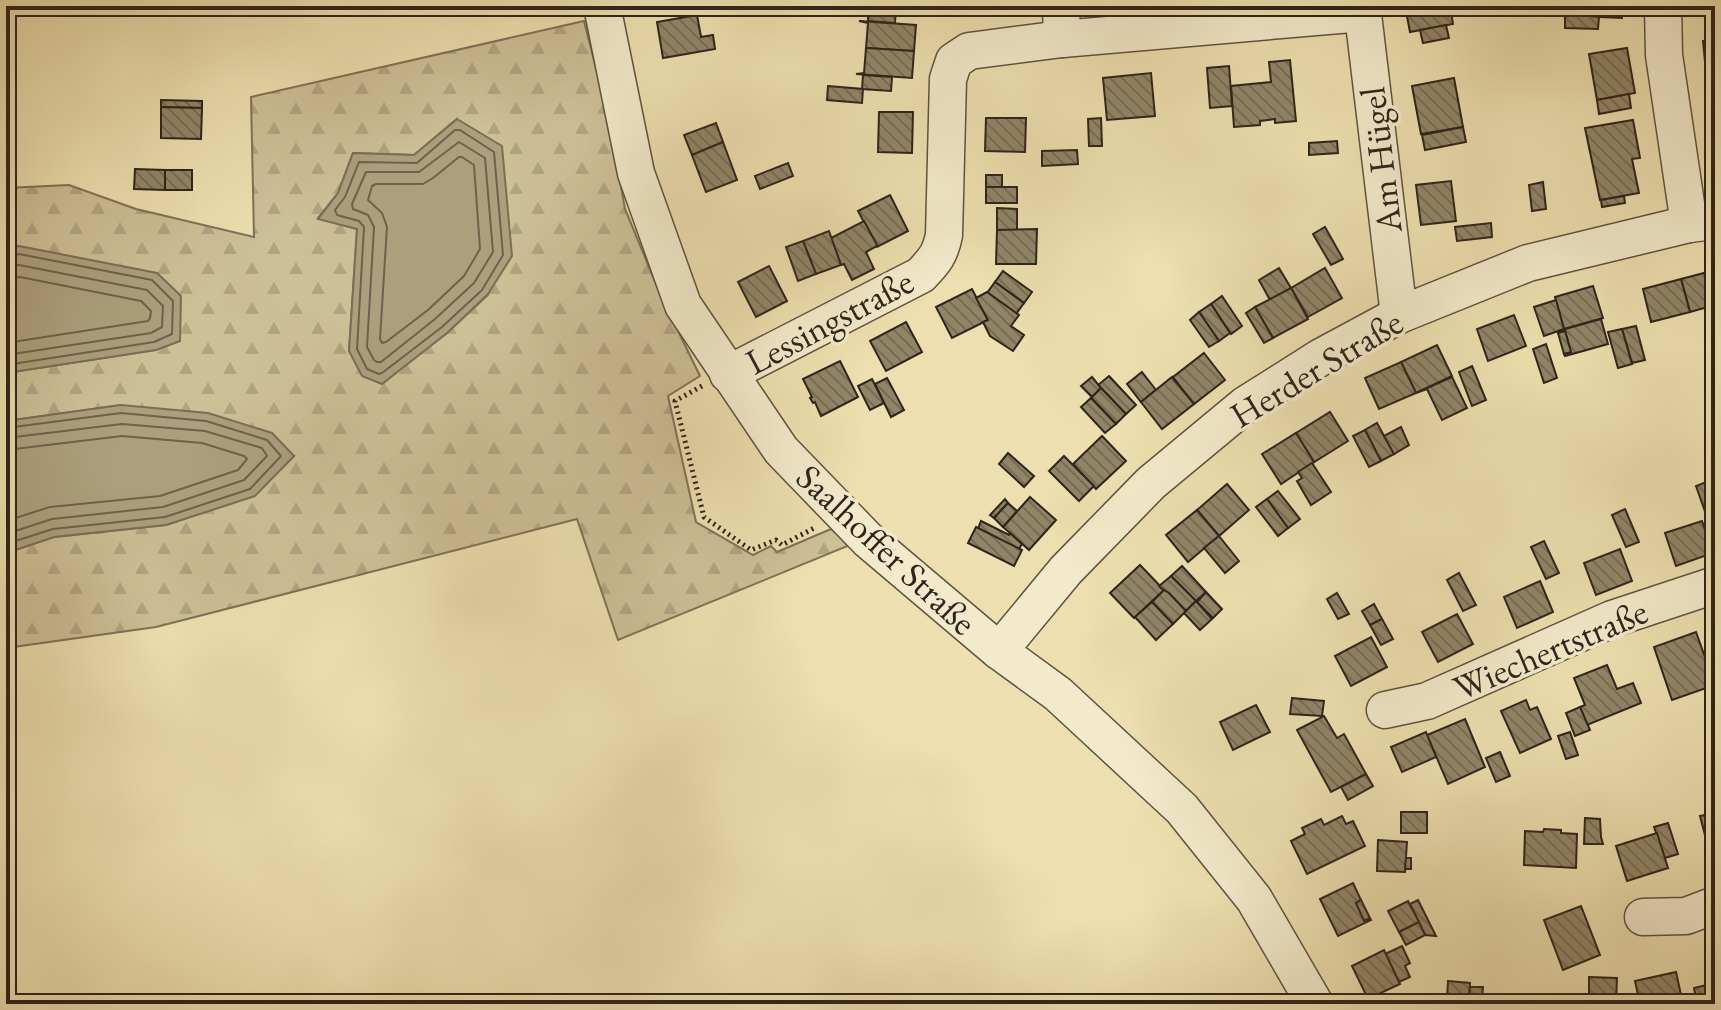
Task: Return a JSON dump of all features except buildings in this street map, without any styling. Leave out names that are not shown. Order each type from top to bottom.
[{"type":"street","name":"Saalhoffer Straße","points":[[602,6],[636,173],[683,305],[781,450],[868,540],[999,651],[1058,694],[1182,809],[1254,899],[1315,1004]]},
{"type":"street","points":[[1663,6],[1664,55],[1702,223]]},
{"type":"street","name":"Lessingstraße","points":[[728,374],[921,275],[935,261],[944,235],[948,79],[954,61],[969,51],[1061,23],[1363,10]]},
{"type":"street","name":"Am Hügel","points":[[1363,10],[1399,315]]},
{"type":"street","name":"Herder Straße","points":[[999,651],[1066,570],[1151,483],[1245,405],[1321,357],[1399,315],[1528,263],[1702,223]]},
{"type":"street","name":"Wiechertstraße","points":[[1385,710],[1427,701],[1612,619],[1715,585]]},
{"type":"street","points":[[1643,917],[1686,916],[1715,905]]},
{"type":"path","points":[[728,374],[675,401],[704,517],[751,550],[776,540],[782,545],[842,513]]},
{"type":"green space","points":[[584,21],[609,119],[625,209],[661,296],[700,376],[668,396],[696,522],[753,555],[771,546],[777,552],[831,529],[850,545],[618,640],[577,519],[156,627],[6,648],[6,553],[54,537],[166,525],[254,496],[294,456],[121,405],[6,421],[6,373],[155,350],[179,341],[19,246],[6,249],[6,188],[69,185],[136,209],[254,237],[251,97]],"holes":[[[457,119],[488,295],[447,333],[382,383],[349,351],[357,229],[318,218],[338,193],[353,153],[414,155]]]},
{"type":"water","points":[[457,119],[502,146],[512,256],[488,294],[447,333],[382,384],[362,376],[349,351],[357,229],[318,219],[338,193],[353,153],[414,155]]},
{"type":"water","points":[[19,246],[157,273],[181,296],[180,341],[156,350],[6,373],[6,249]]},
{"type":"water","points":[[121,405],[208,413],[272,433],[294,456],[255,496],[166,525],[54,537],[6,553],[6,421]]}]
